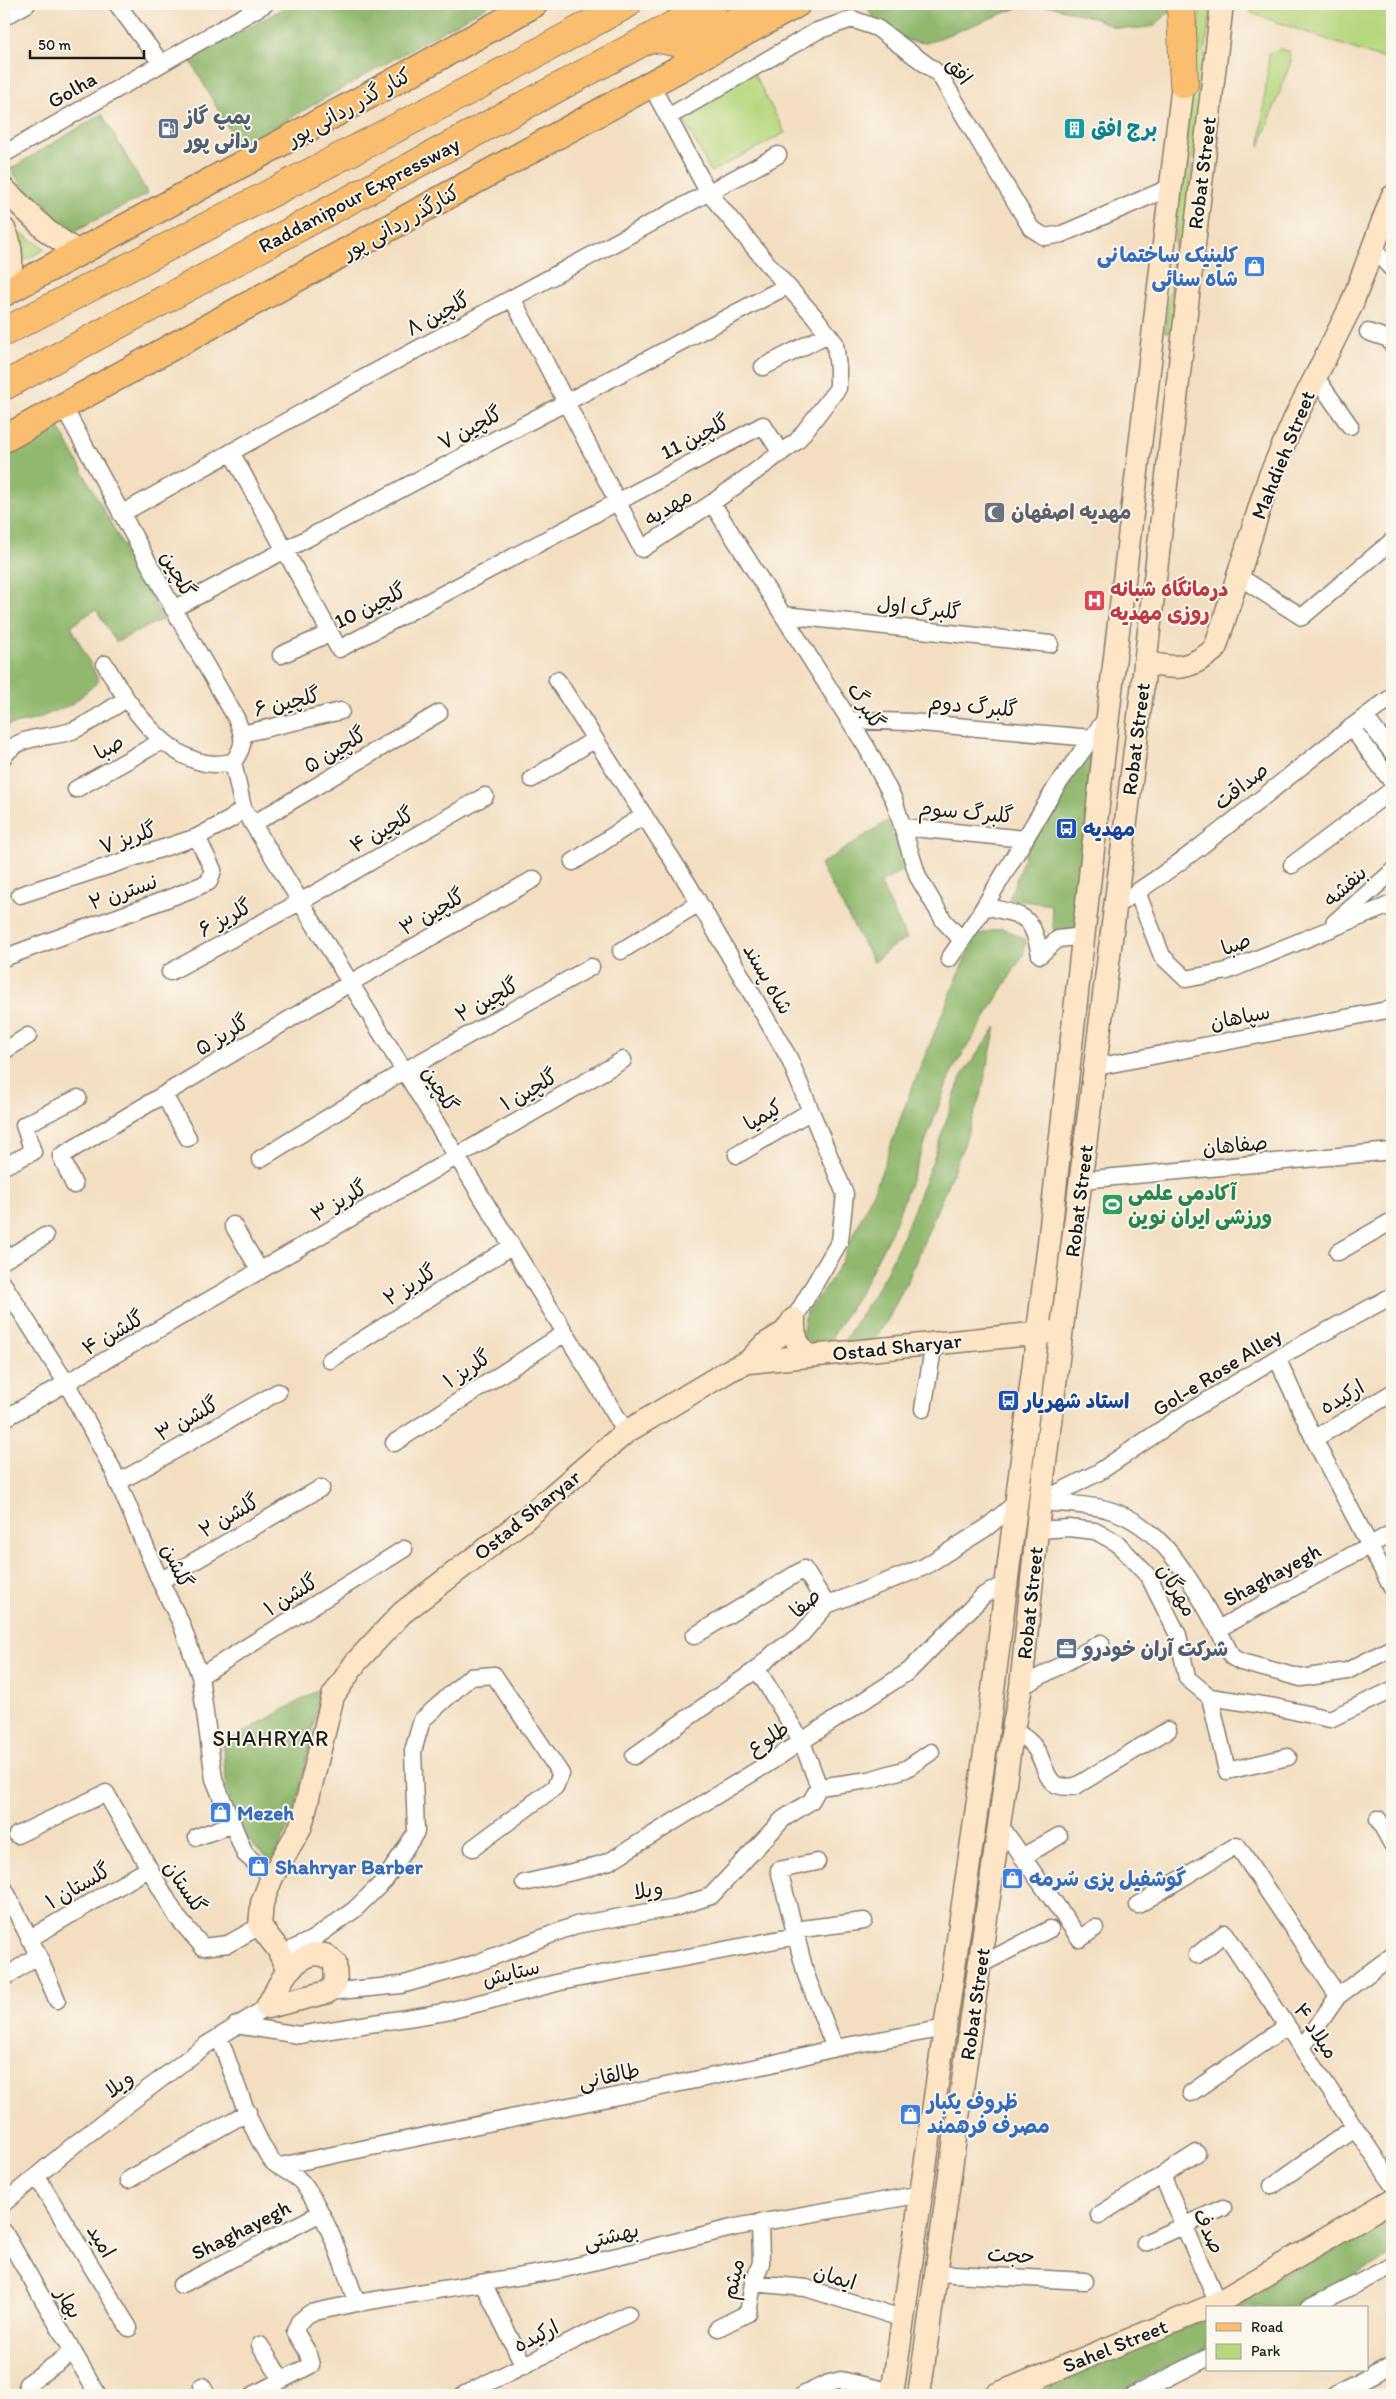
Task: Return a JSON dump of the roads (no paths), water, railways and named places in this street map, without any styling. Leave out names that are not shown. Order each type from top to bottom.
[{"type":"highway","points":[[476,87],[588,4]]},
{"type":"highway","name":"Raddanipour Expressway","points":[[4,332],[476,87],[628,4]]},
{"type":"highway","name":"Raddanipour Expressway","points":[[4,386],[713,4]]},
{"type":"highway","points":[[652,38],[687,44],[773,4]]},
{"type":"highway","points":[[1182,4],[1184,84]]},
{"type":"main road","name":"کنار گذر ردانی پور","points":[[7,292],[534,4]]},
{"type":"main road","name":"کنارگذر ردانی پور","points":[[4,439],[796,4]]},
{"type":"main road","name":"Robat Street","points":[[893,2394],[970,1865],[1017,1502],[1192,4]]},
{"type":"main road","name":"Robat Street","points":[[919,2395],[1013,1730],[1021,1688],[1040,1502],[1116,906],[1222,4]]},
{"type":"main road","points":[[4,188],[47,231],[79,253]]},
{"type":"main road","name":"Mahdieh Street","points":[[1145,662],[1168,668],[1183,668],[1200,661],[1215,649],[1269,478],[1315,376],[1351,306],[1374,250],[1380,225],[1392,197]]},
{"type":"main road","points":[[4,228],[9,238],[11,268],[7,292]]},
{"type":"main road","points":[[1146,397],[1175,400]]},
{"type":"main road","points":[[1034,1366],[1017,1344],[1005,1336],[1041,1303]]},
{"type":"main road","points":[[794,1319],[794,1328],[800,1350],[808,1356]]},
{"type":"main road","points":[[748,1362],[764,1345],[785,1332],[794,1319]]},
{"type":"main road","name":"Ostad Sharyar","points":[[260,1926],[262,1903],[272,1877],[300,1826],[333,1696],[356,1662],[402,1613],[525,1519],[626,1432],[730,1370],[748,1362],[1063,1331]]},
{"type":"main road","points":[[260,1926],[284,1962]]},
{"type":"main road","points":[[267,2007],[328,1992],[336,1983],[335,1963],[325,1955],[312,1954],[300,1959],[284,1962]]},
{"type":"main road","points":[[267,2007],[284,1962]]},
{"type":"main road","name":"Sahel Street","points":[[1213,2306],[1392,2200]]},
{"type":"main road","name":"Sahel Street","points":[[995,2395],[1206,2309]]},
{"type":"street","points":[[4,17],[27,4]]},
{"type":"street","points":[[117,4],[161,64]]},
{"type":"street","name":"Golha","points":[[4,154],[265,4]]},
{"type":"street","name":"افق","points":[[668,117],[817,30],[852,20],[878,28],[939,74],[1031,228],[1045,237],[1062,234],[1171,188]]},
{"type":"street","name":"مهدیه","points":[[512,298],[642,549],[712,503],[797,441],[838,388],[835,343],[708,192],[651,85]]},
{"type":"street","name":"گلچین ۸","points":[[121,514],[512,298],[778,155]]},
{"type":"street","points":[[1374,250],[1392,269]]},
{"type":"street","name":"گلچین ۷","points":[[173,609],[285,552],[566,401],[787,286]]},
{"type":"street","points":[[1368,332],[1389,339],[1392,345]]},
{"type":"street","points":[[762,367],[828,334]]},
{"type":"street","points":[[1315,376],[1350,426]]},
{"type":"street","name":"گلچین","points":[[63,406],[173,609],[236,718],[242,734]]},
{"type":"street","name":"گلچین 11","points":[[617,501],[763,425],[781,453]]},
{"type":"street","name":"گلچین 10","points":[[231,452],[339,649],[617,501]]},
{"type":"street","name":"گلبرگ","points":[[712,503],[867,748],[894,800],[918,877],[944,921],[962,940]]},
{"type":"street","points":[[1238,576],[1302,617],[1392,541]]},
{"type":"street","name":"گلبرگ اول","points":[[784,615],[1050,644]]},
{"type":"street","points":[[281,655],[330,632]]},
{"type":"street","points":[[105,664],[125,700],[162,741],[194,759],[213,764],[234,762],[242,750],[242,734]]},
{"type":"street","name":"شاه پسند","points":[[557,680],[699,903],[789,1058],[845,1194],[840,1242],[794,1319]]},
{"type":"street","name":"صداقت","points":[[1116,906],[1153,883],[1351,726],[1392,697]]},
{"type":"street","points":[[4,756],[12,745],[38,737],[73,730],[125,700]]},
{"type":"street","name":"گلچین ۶","points":[[242,734],[341,711]]},
{"type":"street","name":"گلچین ۵","points":[[253,824],[439,712]]},
{"type":"street","points":[[949,960],[985,906],[1056,787],[1108,715]]},
{"type":"street","points":[[1365,717],[1392,752]]},
{"type":"street","name":"گلبرگ دوم","points":[[850,720],[910,722],[1092,738]]},
{"type":"street","points":[[1351,726],[1392,782]]},
{"type":"street","points":[[532,779],[594,738]]},
{"type":"street","name":"صبا","points":[[76,789],[162,741]]},
{"type":"street","name":"گلچین","points":[[234,762],[243,808],[626,1432]]},
{"type":"street","points":[[1292,865],[1392,790]]},
{"type":"street","name":"گلچین ۴","points":[[300,902],[485,796]]},
{"type":"street","name":"گلریز ۷","points":[[20,895],[197,837],[231,819],[243,808]]},
{"type":"street","points":[[573,862],[644,815]]},
{"type":"street","name":"گلبرگ سوم","points":[[903,827],[1025,839]]},
{"type":"street","name":"نسترن ۲","points":[[4,958],[50,940],[174,898],[209,882],[213,870],[197,837]]},
{"type":"street","name":"بنفشه","points":[[1326,931],[1392,872]]},
{"type":"street","name":"گلچین ۳","points":[[350,983],[534,879]]},
{"type":"street","name":"صبا","points":[[1138,892],[1162,956],[1186,979],[1227,971],[1392,904]]},
{"type":"street","name":"گلریز ۶","points":[[170,972],[300,902]]},
{"type":"street","points":[[620,951],[699,903]]},
{"type":"street","points":[[985,906],[1007,911],[1029,920],[1035,930],[1040,955],[1058,939],[1083,936]]},
{"type":"street","name":"گلچین ۲","points":[[260,1159],[404,1071],[591,967]]},
{"type":"street","name":"گلریز ۵","points":[[74,1185],[61,1156],[350,983]]},
{"type":"street","name":"سپاهان","points":[[1096,1067],[1392,1009]]},
{"type":"street","points":[[4,1050],[28,1036]]},
{"type":"street","name":"گلچین ۱","points":[[457,1156],[623,1060]]},
{"type":"street","points":[[164,1095],[188,1138]]},
{"type":"street","points":[[4,1166],[33,1152],[24,1126],[78,1098]]},
{"type":"street","name":"کیمیا","points":[[737,1156],[811,1111]]},
{"type":"street","name":"صفاهان","points":[[1082,1180],[1392,1151]]},
{"type":"street","name":"گلریز ۳","points":[[242,1282],[457,1156]]},
{"type":"street","points":[[1338,1252],[1392,1221]]},
{"type":"street","points":[[233,1225],[260,1271]]},
{"type":"street","points":[[4,1260],[45,1236]]},
{"type":"street","name":"گلریز ۲","points":[[330,1360],[512,1246]]},
{"type":"street","name":"گلشن ۴","points":[[4,1419],[68,1384],[242,1282]]},
{"type":"street","name":"گلشن","points":[[4,1285],[68,1384],[113,1470],[160,1581],[181,1623],[200,1676],[214,1779],[245,1854],[272,1877]]},
{"type":"street","name":"Gol-e Rose Alley","points":[[1040,1502],[1099,1472],[1182,1416],[1277,1358],[1392,1296]]},
{"type":"street","name":"گلریز ۱","points":[[394,1443],[565,1333]]},
{"type":"street","points":[[923,1410],[934,1343]]},
{"type":"street","points":[[1277,1358],[1314,1439],[1392,1588]]},
{"type":"street","name":"گلشن ۳","points":[[117,1483],[278,1392]]},
{"type":"street","name":"ارکیده","points":[[1314,1439],[1392,1393]]},
{"type":"street","name":"گلشن ۲","points":[[160,1581],[320,1488]]},
{"type":"street","name":"صفا","points":[[634,1756],[757,1669],[774,1653],[800,1636],[828,1605],[924,1567],[986,1528],[1017,1502]]},
{"type":"street","name":"Shaghayegh","points":[[1040,1502],[1108,1509],[1123,1515],[1148,1531],[1173,1555],[1218,1629],[1392,1533]]},
{"type":"street","name":"مهرگان","points":[[1038,1530],[1069,1528],[1095,1531],[1117,1543],[1149,1577],[1178,1634],[1187,1678],[1210,1697]]},
{"type":"street","name":"گلشن ۱","points":[[200,1676],[404,1549]]},
{"type":"street","points":[[694,1636],[804,1570],[828,1605]]},
{"type":"street","name":"طلوع","points":[[524,1883],[585,1869],[610,1861],[802,1742],[909,1671],[984,1595],[1006,1583]]},
{"type":"street","points":[[1218,1629],[1232,1657],[1241,1662],[1301,1678],[1347,1671],[1392,1648]]},
{"type":"street","points":[[1021,1688],[1101,1643]]},
{"type":"street","points":[[757,1669],[802,1742],[819,1787],[869,1780],[897,1772],[906,1769],[931,1752]]},
{"type":"street","points":[[284,1962],[312,1939],[354,1910],[385,1880],[416,1832],[413,1751],[422,1720],[470,1678],[494,1675],[561,1774],[555,1787],[473,1848]]},
{"type":"street","points":[[1288,1757],[1227,1771],[1210,1697],[1275,1707],[1330,1719],[1392,1690]]},
{"type":"street","points":[[1013,1730],[1027,1738],[1037,1752],[1052,1783],[1062,1788],[1076,1786],[1168,1730]]},
{"type":"street","name":"ویلا","points":[[328,1992],[401,1985],[474,1964],[576,1925],[677,1907],[711,1896],[783,1819],[811,1802],[819,1787]]},
{"type":"street","name":"گلستان","points":[[17,1835],[106,1793],[177,1917],[203,1947],[228,1944],[260,1926]]},
{"type":"street","points":[[1378,1819],[1392,1844]]},
{"type":"street","points":[[197,1837],[233,1824]]},
{"type":"street","points":[[1000,1825],[1080,1939],[1095,1928]]},
{"type":"street","points":[[1022,1857],[1059,1836]]},
{"type":"street","points":[[1138,1905],[1237,1845],[1338,1996]]},
{"type":"street","points":[[818,1862],[779,1870],[806,1975],[835,2048]]},
{"type":"street","name":"گلستان ۱","points":[[29,1939],[148,1869]]},
{"type":"street","points":[[4,1888],[38,1955],[57,2000]]},
{"type":"street","name":"ستایش","points":[[236,2025],[299,2035],[436,2013],[560,1982],[795,1933],[864,1922]]},
{"type":"street","points":[[980,1965],[1050,1929]]},
{"type":"street","name":"میلاد ۴","points":[[1197,1955],[1225,1933],[1392,2183]]},
{"type":"street","points":[[4,1978],[38,1955]]},
{"type":"street","points":[[1302,2048],[1338,1996],[1392,1956]]},
{"type":"street","name":"ویلا","points":[[4,2203],[76,2144],[219,2036],[267,2007]]},
{"type":"street","points":[[1191,2093],[1287,2026]]},
{"type":"street","name":"طالقانی","points":[[280,2166],[757,2067],[835,2048],[946,2028]]},
{"type":"street","name":"Shaghayegh","points":[[219,2036],[260,2141],[272,2163],[280,2166],[303,2183],[321,2212],[357,2303]]},
{"type":"street","points":[[128,2180],[248,2112]]},
{"type":"street","points":[[1272,2186],[1355,2127]]},
{"type":"street","points":[[1099,2215],[1197,2153]]},
{"type":"street","name":"صدف","points":[[1162,2175],[1184,2226],[1211,2306]]},
{"type":"street","name":"امید","points":[[36,2177],[129,2328]]},
{"type":"street","name":"بهشتی","points":[[282,2380],[311,2366],[307,2351],[296,2331],[299,2322],[310,2314],[357,2303],[560,2270],[760,2222],[922,2194]]},
{"type":"street","points":[[1145,2243],[1223,2208]]},
{"type":"street","name":"Shaghayegh","points":[[181,2285],[321,2212]]},
{"type":"street","name":"میثم","points":[[718,2328],[748,2313],[753,2283],[762,2263],[760,2222]]},
{"type":"street","name":"بهار","points":[[4,2232],[98,2395]]},
{"type":"street","points":[[1313,2306],[1392,2266]]},
{"type":"street","name":"حجت","points":[[936,2273],[1085,2281]]},
{"type":"street","points":[[483,2282],[524,2366]]},
{"type":"street","name":"ایمان","points":[[753,2283],[806,2288],[904,2320]]},
{"type":"street","name":"ارکیده","points":[[463,2395],[628,2314]]},
{"type":"street","points":[[253,2395],[282,2380],[260,2345]]},
{"type":"street","points":[[26,2384],[73,2352]]},
{"type":"street","points":[[1134,2395],[1162,2389],[1206,2359]]},
{"type":"street","points":[[1334,2395],[1392,2365]]},
{"type":"street","points":[[803,2395],[826,2384],[841,2380],[893,2394]]},
{"type":"place","name":"پمپ گاز ردانی پور","points":[[169,129]]},
{"type":"place","name":"برج افق","points":[[1075,129]]},
{"type":"place","name":"کلینیک ساختمانی شاه سنائی","points":[[1254,267]]},
{"type":"place","name":"مهدیه اصفهان","points":[[995,512]]},
{"type":"place","name":"درمانگاه شبانه روزی مهدیه","points":[[1094,601]]},
{"type":"place","name":"مهدیه","points":[[1067,829]]},
{"type":"place","name":"آکادمی علمی ورزشی ایران نوین","points":[[1112,1205]]},
{"type":"place","name":"استاد شهریار","points":[[1008,1401]]},
{"type":"place","name":"شرکت آران خودرو","points":[[1067,1649]]},
{"type":"place","name":"Mezeh","points":[[221,1813]]},
{"type":"place","name":"Shahryar Barber","points":[[259,1867]]},
{"type":"place","name":"گوشفیل پزی سُرمه","points":[[1013,1879]]},
{"type":"place","name":"ظروف یکبار مصرف فرهمند","points":[[911,2114]]},
{"type":"district","name":"SHAHRYAR","points":[[271,1738]]}]
